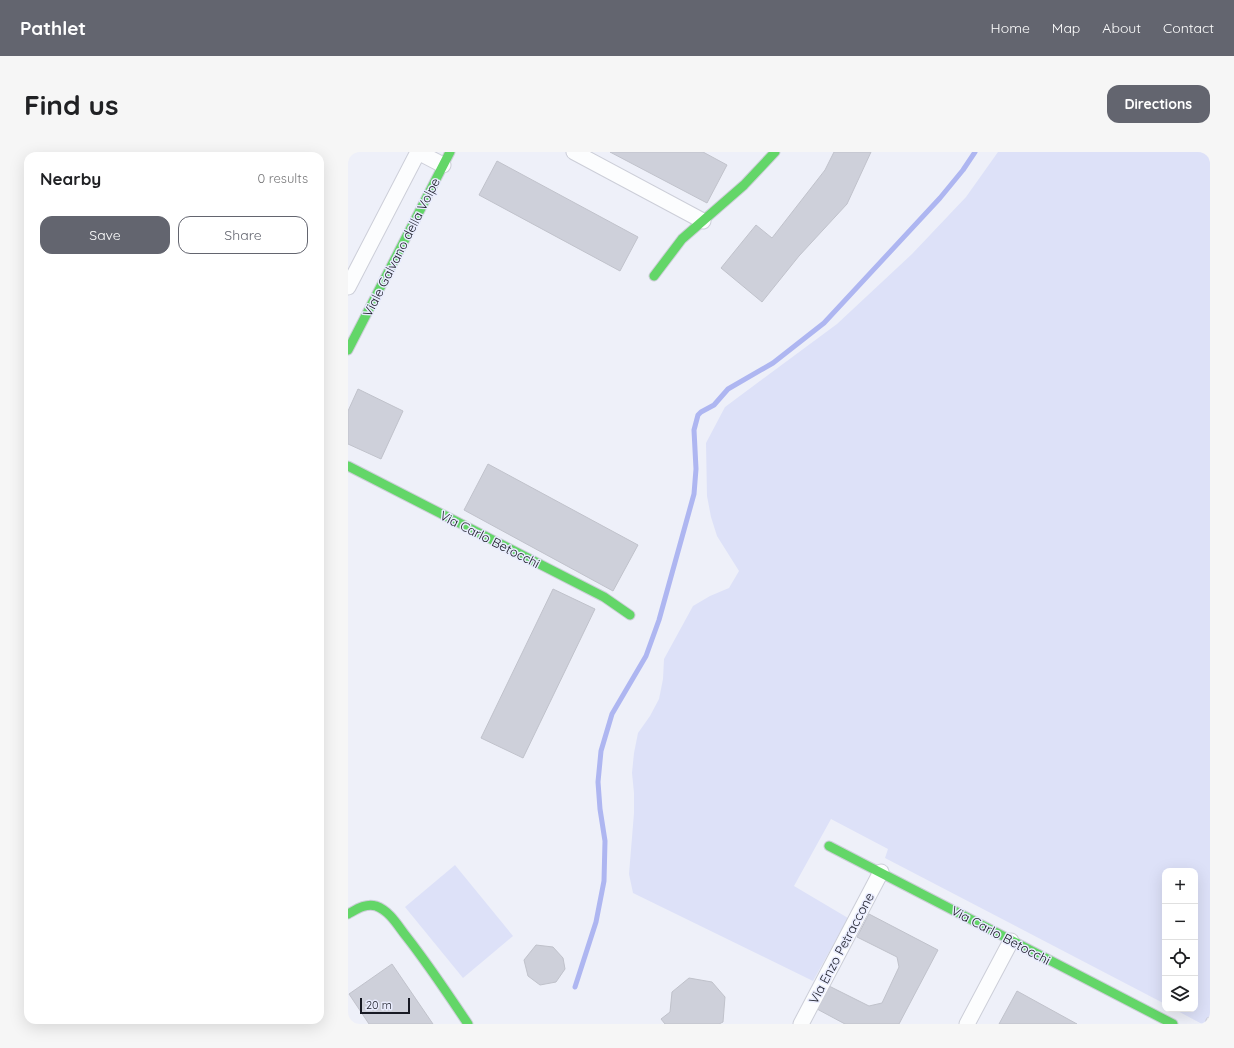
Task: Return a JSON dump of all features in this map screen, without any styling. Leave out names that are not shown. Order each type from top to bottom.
[{"type":"street","name":"Viale Galvano della Volpe","points":[[348,286],[418,152],[446,158],[348,350]]},
{"type":"street","points":[[574,152],[703,221]]},
{"type":"street","points":[[654,276],[686,235],[744,186],[775,152]]},
{"type":"street","name":"Via Carlo Betocchi","points":[[348,466],[604,597],[630,615]]},
{"type":"street","name":"Via Carlo Betocchi","points":[[829,846],[1173,1024]]},
{"type":"street","name":"Via Enzo Petraccone","points":[[801,1024],[881,872]]},
{"type":"street","points":[[348,914],[358,907],[367,905],[381,907],[388,913],[425,960],[468,1024]]},
{"type":"street","points":[[967,1024],[1011,941]]},
{"type":"shaded area","points":[[998,152],[1210,152],[1210,1024],[1202,1024],[1180,1012],[1198,1012],[1198,868],[1162,868],[1162,1002],[885,858],[888,849],[831,819],[794,886],[848,918],[813,981],[633,893],[629,874],[634,813],[632,773],[638,733],[650,716],[659,699],[663,679],[664,659],[693,606],[710,596],[729,588],[739,571],[717,536],[711,517],[707,496],[706,443],[725,407],[837,324],[912,254],[966,197]]},
{"type":"shaded area","points":[[455,865],[513,936],[463,978],[405,907]]},
{"type":"building","points":[[610,152],[703,152],[727,165],[707,203]]},
{"type":"building","points":[[834,152],[871,152],[847,204],[799,256],[762,302],[721,268],[756,225],[772,238],[825,170]]},
{"type":"building","points":[[497,161],[638,237],[620,271],[479,195]]},
{"type":"building","points":[[358,389],[403,411],[381,459],[348,444],[348,411]]},
{"type":"building","points":[[488,464],[638,545],[613,591],[464,510]]},
{"type":"building","points":[[553,589],[595,609],[523,758],[481,738]]},
{"type":"building","points":[[869,914],[938,950],[899,1024],[845,1024],[817,1009],[829,986],[869,1006],[882,1003],[899,967],[897,957],[857,937]]},
{"type":"building","points":[[536,945],[553,947],[563,958],[565,969],[556,982],[540,985],[528,976],[524,960]]},
{"type":"building","points":[[392,964],[433,1024],[369,1024],[349,994]]},
{"type":"building","points":[[689,978],[712,982],[725,997],[723,1022],[719,1024],[665,1024],[661,1019],[670,1012],[672,992]]},
{"type":"building","points":[[1017,991],[1077,1024],[999,1024]]},
{"type":"waterway","points":[[575,987],[596,922],[604,881],[605,841],[598,782],[601,751],[612,714],[646,656],[659,620],[694,494],[696,469],[694,430],[698,415],[714,405],[728,389],[773,363],[824,323],[940,198],[963,170],[975,152]]},
{"type":"traffic: fast","points":[[348,350],[450,152]]},
{"type":"traffic: fast","points":[[654,276],[682,239],[744,185],[775,152]]},
{"type":"traffic: fast","points":[[348,466],[604,597],[630,615]]},
{"type":"traffic: fast","points":[[829,846],[1173,1024]]},
{"type":"traffic: fast","points":[[348,914],[362,907],[372,905],[381,908],[390,915],[430,968],[468,1024]]}]
